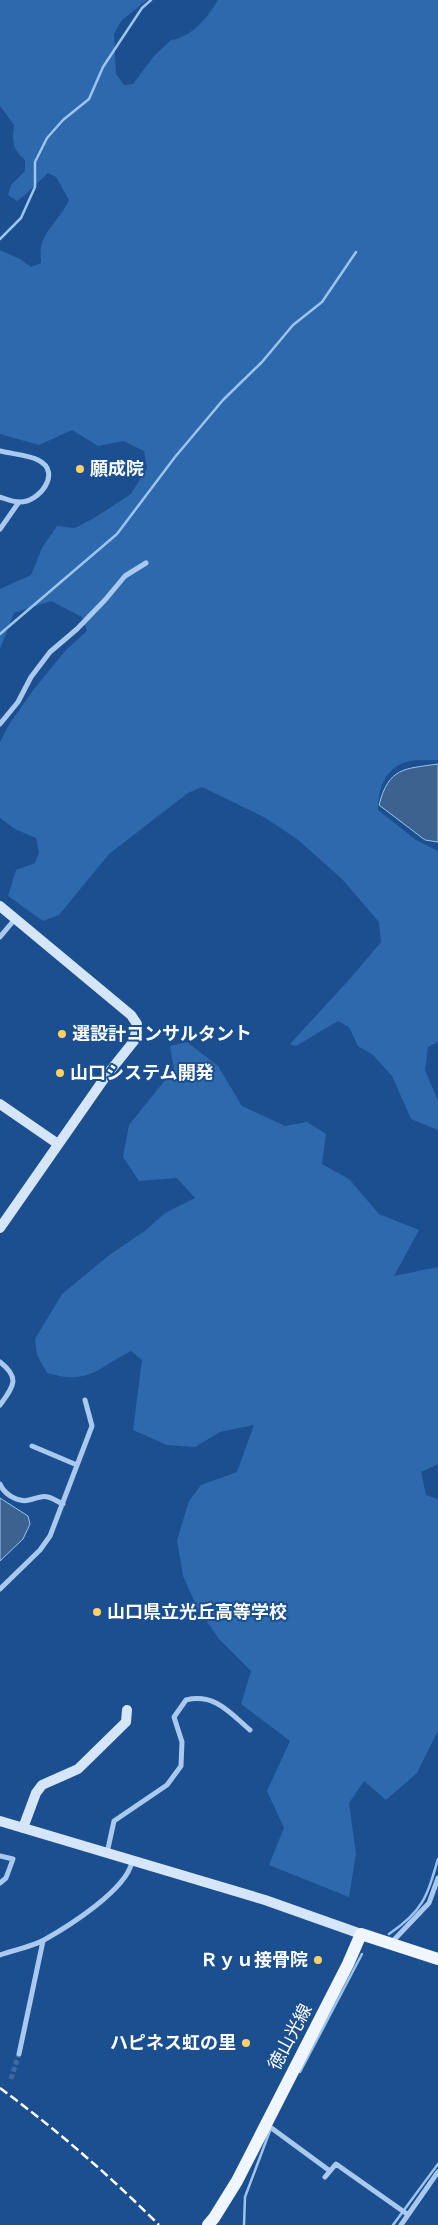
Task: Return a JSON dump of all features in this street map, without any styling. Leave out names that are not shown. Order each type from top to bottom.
[{"type":"main road","points":[[361,1934],[438,1959]]},
{"type":"main road","name":"徳山光線","points":[[208,2225],[227,2198],[348,1964],[361,1934]]},
{"type":"street","points":[[0,451],[38,460],[44,465],[48,475],[47,486],[38,496],[19,502],[0,497]]},
{"type":"street","points":[[0,529],[19,502]]},
{"type":"street","points":[[0,724],[18,702],[31,677],[50,652],[77,629],[125,576],[146,563]]},
{"type":"street","points":[[0,906],[131,1015],[138,1024],[134,1041],[106,1076],[0,1228]]},
{"type":"street","points":[[0,938],[16,919]]},
{"type":"street","points":[[0,1104],[58,1144]]},
{"type":"street","points":[[0,1362],[9,1369],[14,1378],[12,1388],[0,1405]]},
{"type":"street","points":[[0,1589],[40,1550],[50,1536],[92,1426],[85,1400]]},
{"type":"street","points":[[32,1446],[77,1465]]},
{"type":"street","points":[[0,1484],[10,1496],[18,1500],[28,1501],[37,1497],[49,1497],[63,1504]]},
{"type":"street","points":[[107,1854],[114,1821],[167,1785],[181,1766],[182,1742],[174,1717],[186,1700],[200,1696],[217,1702],[250,1730]]},
{"type":"street","points":[[23,1828],[36,1793],[42,1785],[78,1769],[126,1722],[127,1710]]},
{"type":"street","points":[[0,1821],[132,1862],[265,1900],[361,1934]]},
{"type":"street","points":[[0,1856],[13,1859],[6,1878],[0,1883]]},
{"type":"street","points":[[0,1955],[43,1941],[84,1915],[121,1883],[130,1870],[132,1862]]},
{"type":"street","points":[[391,1943],[429,1903],[438,1878]]},
{"type":"street","points":[[19,2054],[43,1941]]},
{"type":"street","points":[[266,2123],[330,2172]]},
{"type":"street","points":[[325,2177],[336,2164],[407,2214]]},
{"type":"street","points":[[401,2225],[438,2172]]},
{"type":"shaded area","points":[[0,0],[147,0],[121,21],[114,34],[116,74],[124,85],[133,84],[154,56],[171,40],[185,35],[198,26],[218,0],[438,0],[438,760],[410,761],[398,765],[392,770],[387,775],[381,788],[378,810],[416,840],[438,851],[438,1042],[428,1047],[425,1070],[438,1101],[438,1130],[411,1119],[392,1076],[373,1055],[358,1046],[349,1027],[338,1021],[296,1046],[290,1044],[381,942],[379,922],[342,879],[297,839],[264,817],[202,787],[188,793],[109,854],[59,915],[43,921],[8,896],[16,870],[35,863],[39,853],[36,838],[15,829],[0,818],[0,742],[10,723],[34,689],[66,650],[87,631],[82,617],[51,601],[14,613],[0,649],[0,589],[31,575],[42,548],[57,526],[75,528],[94,518],[131,494],[147,468],[144,451],[123,441],[98,446],[72,430],[39,445],[0,434],[0,250],[20,259],[31,267],[41,263],[43,241],[69,200],[56,177],[48,173],[17,201],[8,195],[11,185],[25,171],[25,160],[15,148],[14,125],[0,106]]},
{"type":"shaded area","points":[[438,764],[438,842],[425,840],[379,805],[388,783],[399,772]]},
{"type":"shaded area","points":[[187,1042],[218,1066],[242,1106],[285,1126],[307,1122],[326,1134],[322,1164],[349,1179],[379,1214],[419,1230],[394,1276],[438,1267],[438,1464],[421,1472],[426,1495],[438,1499],[438,1731],[417,1773],[386,1800],[364,1781],[349,1803],[356,1854],[349,1897],[269,1865],[284,1828],[267,1791],[290,1741],[241,1704],[251,1671],[219,1639],[197,1607],[183,1576],[177,1540],[189,1501],[201,1485],[237,1472],[254,1425],[220,1432],[195,1447],[167,1445],[133,1430],[142,1360],[131,1351],[92,1373],[73,1377],[47,1373],[37,1355],[35,1339],[62,1294],[108,1256],[146,1230],[165,1213],[195,1198],[177,1178],[139,1181],[123,1157],[129,1125],[174,1069],[170,1046]]},
{"type":"shaded area","points":[[0,1498],[28,1516],[30,1524],[23,1539],[0,1561]]},
{"type":"waterway","points":[[0,239],[21,218],[35,187],[35,162],[47,138],[63,120],[89,99],[103,67],[142,8],[151,0]]},
{"type":"waterway","points":[[0,634],[117,534],[175,457],[223,400],[262,362],[293,325],[322,302],[356,252]]},
{"type":"waterway","points":[[389,1934],[417,1910],[427,1893],[438,1859]]},
{"type":"waterway","points":[[300,2072],[362,1954]]},
{"type":"waterway","points":[[244,2225],[245,2197],[271,2128]]},
{"type":"waterway","points":[[393,2225],[438,2164]]},
{"type":"tunnel","points":[[11,2079],[19,2054]]},
{"type":"railway","points":[[0,2088],[82,2154],[159,2225]]},
{"type":"place","name":"願成院","points":[[80,469]]},
{"type":"place","name":"選設計コンサルタント","points":[[62,1034]]},
{"type":"place","name":"山口システム開発","points":[[60,1073]]},
{"type":"place","name":"山口県立光丘高等学校","points":[[97,1612]]},
{"type":"place","name":"Ｒｙｕ接骨院","points":[[318,1960]]},
{"type":"place","name":"ハピネス虹の里","points":[[246,2043]]}]
